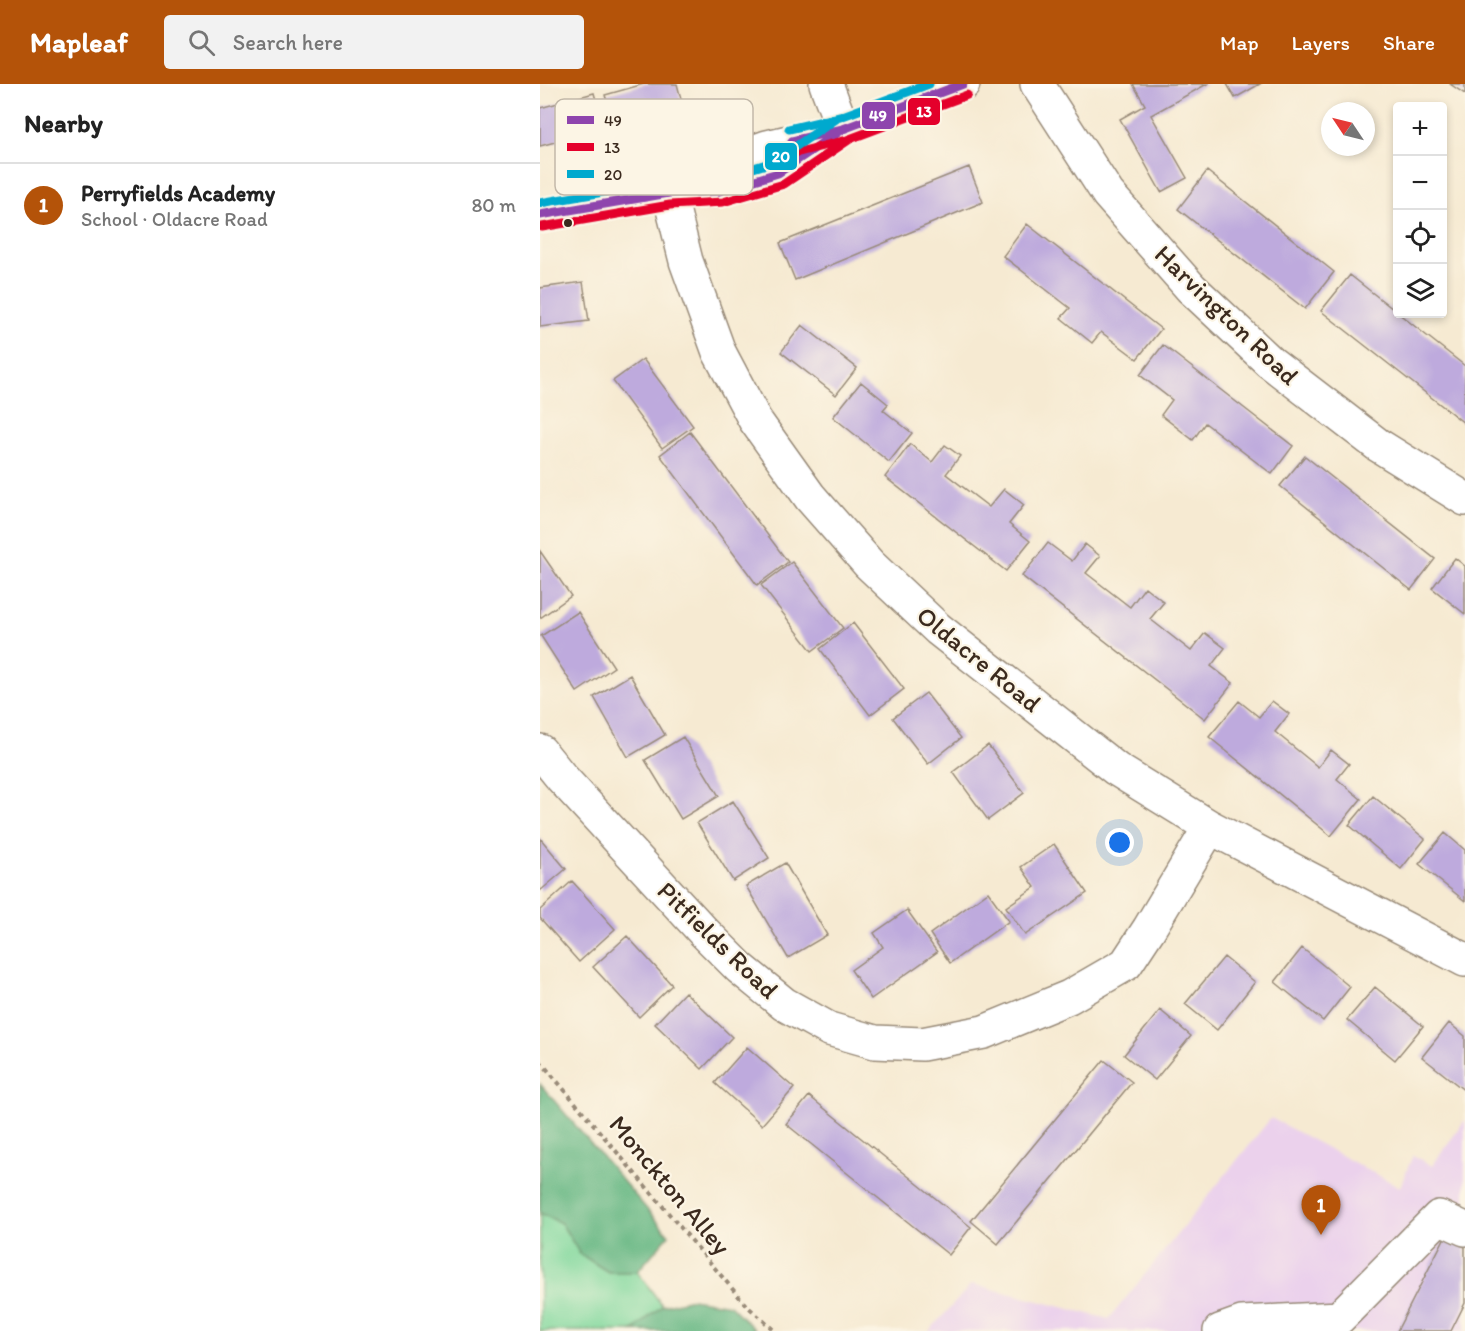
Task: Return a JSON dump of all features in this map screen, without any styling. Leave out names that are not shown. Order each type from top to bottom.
[{"type":"street","points":[[826,84],[843,129]]},
{"type":"street","points":[[753,152],[843,129],[963,84]]},
{"type":"street","name":"Harvington Road","points":[[1037,84],[1108,194],[1191,288],[1270,362],[1369,438],[1465,499]]},
{"type":"street","points":[[540,215],[657,195]]},
{"type":"street","name":"Oldacre Road","points":[[670,195],[686,261],[719,352],[755,420],[810,497],[870,564],[938,629],[1116,769],[1210,827],[1465,960]]},
{"type":"street","name":"Pitfields Road","points":[[540,751],[570,787],[740,968],[784,1004],[829,1029],[875,1042],[922,1044],[984,1032],[1069,998],[1126,964],[1210,827]]},
{"type":"street","points":[[1220,1331],[1242,1323],[1339,1318],[1439,1217],[1465,1229]]},
{"type":"path","name":"Monckton Alley","points":[[540,1061],[746,1305],[775,1331]]},
{"type":"shaded area","points":[[1271,1118],[1400,1187],[1413,1155],[1432,1166],[1465,1120],[1465,1331],[929,1331],[972,1284],[1109,1319]]},
{"type":"green space","points":[[540,1084],[669,1235],[637,1272],[608,1272],[580,1254],[561,1223],[540,1213]]},
{"type":"green space","points":[[540,1141],[668,1313],[653,1331],[540,1331]]},
{"type":"green space","points":[[692,1299],[730,1305],[756,1331],[632,1331],[662,1306]]},
{"type":"building","points":[[644,84],[677,84],[681,99],[606,99],[605,95]]},
{"type":"building","points":[[1133,84],[1207,84],[1151,115],[1187,178],[1161,192],[1120,119],[1145,105]]},
{"type":"building","points":[[1227,84],[1260,84],[1235,98]]},
{"type":"building","points":[[1450,84],[1465,84],[1465,94]]},
{"type":"building","points":[[594,93],[596,99],[572,99]]},
{"type":"building","points":[[555,104],[555,142],[540,146],[540,108]]},
{"type":"building","points":[[969,167],[983,202],[795,280],[780,243]]},
{"type":"building","points":[[1207,171],[1334,272],[1305,309],[1178,209]]},
{"type":"building","points":[[1027,224],[1161,329],[1137,359],[1101,332],[1092,343],[1061,318],[1070,308],[1003,256]]},
{"type":"building","points":[[1350,275],[1393,309],[1393,318],[1404,318],[1465,366],[1464,423],[1321,311]]},
{"type":"building","points":[[583,282],[589,321],[540,327],[540,288]]},
{"type":"building","points":[[802,325],[857,368],[836,395],[781,352]]},
{"type":"building","points":[[1163,345],[1293,446],[1272,474],[1205,423],[1193,440],[1161,415],[1172,400],[1140,375]]},
{"type":"building","points":[[643,359],[693,426],[662,448],[613,381]]},
{"type":"building","points":[[861,382],[888,404],[883,410],[912,433],[889,462],[833,417]]},
{"type":"building","points":[[690,432],[788,562],[757,585],[660,455]]},
{"type":"building","points":[[910,444],[932,462],[945,445],[960,456],[946,474],[989,507],[1004,489],[1024,505],[1009,524],[1030,541],[1006,571],[885,477]]},
{"type":"building","points":[[1305,456],[1435,559],[1411,590],[1280,486]]},
{"type":"building","points":[[1048,543],[1072,561],[1085,544],[1100,556],[1086,573],[1130,607],[1145,587],[1164,602],[1150,619],[1191,651],[1205,633],[1225,648],[1211,666],[1233,683],[1205,719],[1022,576]]},
{"type":"building","points":[[540,551],[571,596],[540,618]]},
{"type":"building","points":[[1455,558],[1465,566],[1465,614],[1432,588]]},
{"type":"building","points":[[792,562],[843,628],[812,651],[761,585]]},
{"type":"building","points":[[578,612],[614,667],[577,692],[541,636]]},
{"type":"building","points":[[853,623],[904,689],[870,715],[820,649]]},
{"type":"building","points":[[630,675],[665,735],[628,757],[594,697]]},
{"type":"building","points":[[926,693],[961,738],[928,764],[893,718]]},
{"type":"building","points":[[1239,701],[1259,717],[1272,701],[1289,714],[1275,732],[1318,767],[1331,750],[1349,764],[1337,779],[1361,799],[1331,836],[1209,737]]},
{"type":"building","points":[[683,737],[719,796],[681,819],[645,760]]},
{"type":"building","points":[[988,745],[1024,793],[988,820],[953,772]]},
{"type":"building","points":[[1373,796],[1425,839],[1401,869],[1349,825]]},
{"type":"building","points":[[733,801],[769,858],[733,881],[697,823]]},
{"type":"building","points":[[1445,833],[1465,850],[1465,901],[1419,864]]},
{"type":"building","points":[[540,838],[566,869],[540,891]]},
{"type":"building","points":[[1054,844],[1087,893],[1025,935],[1006,907],[1035,887],[1021,867]]},
{"type":"building","points":[[785,863],[827,935],[788,958],[746,886]]},
{"type":"building","points":[[572,881],[615,929],[579,962],[540,918],[540,910]]},
{"type":"building","points":[[988,892],[1009,921],[950,963],[930,934]]},
{"type":"building","points":[[907,910],[937,952],[871,999],[851,970],[883,947],[874,933]]},
{"type":"building","points":[[627,936],[672,985],[639,1017],[593,967]]},
{"type":"building","points":[[1302,948],[1350,987],[1323,1021],[1275,982]]},
{"type":"building","points":[[1224,957],[1255,982],[1217,1030],[1185,1004]]},
{"type":"building","points":[[1375,987],[1423,1026],[1395,1060],[1347,1020]]},
{"type":"building","points":[[685,992],[732,1037],[702,1069],[655,1024]]},
{"type":"building","points":[[1160,1010],[1191,1036],[1155,1080],[1124,1055]]},
{"type":"building","points":[[1449,1023],[1465,1036],[1465,1091],[1422,1057]]},
{"type":"building","points":[[747,1047],[794,1088],[762,1125],[715,1083]]},
{"type":"building","points":[[1104,1060],[1132,1082],[998,1244],[971,1221]]},
{"type":"building","points":[[809,1096],[971,1227],[949,1255],[786,1124]]},
{"type":"building","points":[[1445,1237],[1465,1247],[1465,1303],[1451,1331],[1397,1331]]},
{"type":"transit line","name":"20","points":[[789,129],[840,117],[929,84]]},
{"type":"transit line","name":"49","points":[[792,141],[843,129],[963,84]]},
{"type":"transit line","name":"13","points":[[795,153],[847,140],[967,95]]},
{"type":"transit line","name":"20","points":[[753,168],[773,162],[836,119]]},
{"type":"transit line","name":"49","points":[[753,181],[778,173],[843,129]]},
{"type":"transit line","name":"13","points":[[753,193],[784,184],[850,139]]},
{"type":"transit line","name":"20","points":[[540,203],[586,195]]},
{"type":"transit line","name":"49","points":[[540,215],[657,195]]},
{"type":"transit line","name":"13","points":[[542,227],[670,205],[723,202],[747,195]]},
{"type":"place","name":"Perryfields Academy","points":[[1321,1235]]}]
